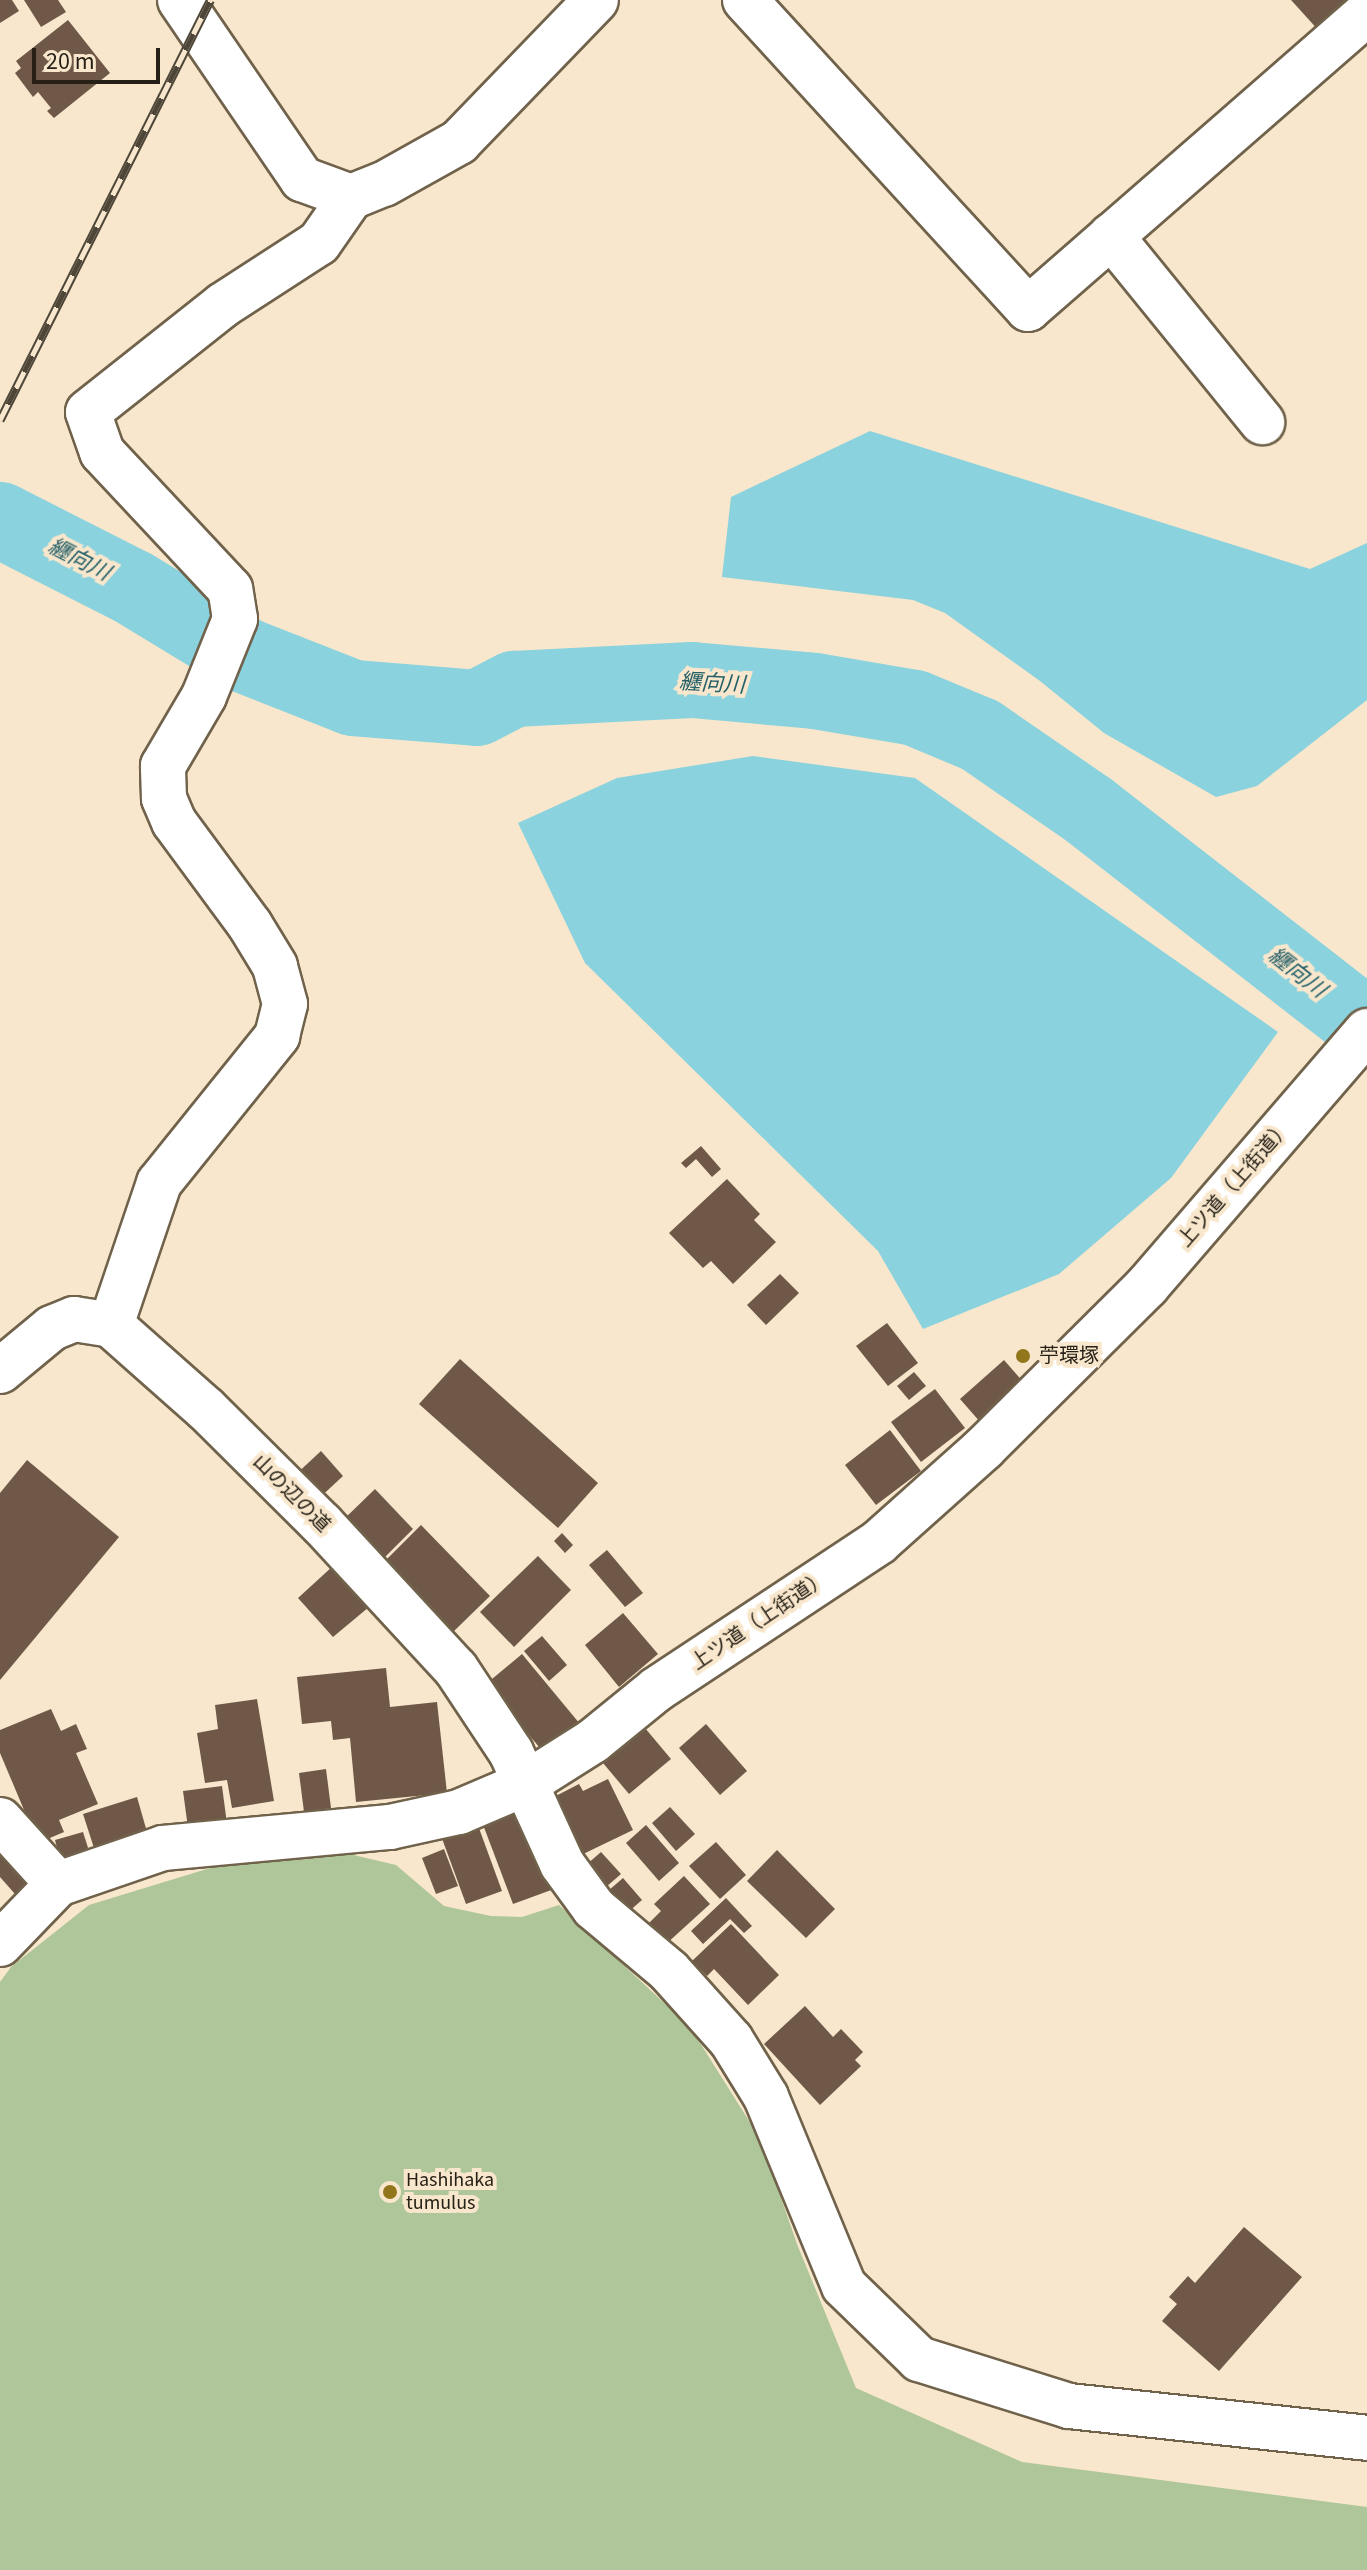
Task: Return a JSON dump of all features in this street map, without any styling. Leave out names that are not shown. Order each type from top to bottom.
[{"type":"street","points":[[180,0],[302,179],[351,197]]},
{"type":"street","points":[[0,1371],[52,1328],[74,1319],[111,1325],[159,1183],[277,1036],[285,1004],[275,966],[250,925],[174,822],[164,798],[163,766],[204,696],[235,619],[230,589],[102,452],[88,412],[223,305],[319,243],[351,197],[384,184],[459,142],[596,0]]},
{"type":"street","points":[[745,0],[1028,309],[1111,236],[1359,35]]},
{"type":"street","points":[[1111,236],[1262,422]]},
{"type":"street","name":"上ツ道（上街道）","points":[[0,1944],[58,1884],[163,1848],[390,1827],[459,1812],[525,1784],[593,1741],[657,1689],[879,1542],[984,1448],[1147,1286],[1360,1047]]},
{"type":"street","name":"山の辺の道","points":[[111,1325],[206,1409],[322,1524],[456,1669],[511,1752],[562,1864],[594,1908],[669,1971],[731,2040],[766,2097],[844,2286],[919,2359],[1069,2406],[1367,2438]]},
{"type":"street","points":[[0,1820],[58,1884]]},
{"type":"green space","name":"Hashihaka tumulus","points":[[345,1853],[396,1865],[444,1906],[491,1916],[522,1917],[559,1905],[690,2027],[761,2140],[797,2244],[856,2388],[1022,2462],[1367,2507],[1367,2570],[0,2570],[0,1982],[11,1967],[89,1905],[220,1865]]},
{"type":"water","points":[[870,431],[1310,569],[1367,543],[1367,700],[1257,786],[1216,797],[1104,733],[1040,681],[945,613],[913,600],[722,577],[731,497]]},
{"type":"water","points":[[753,756],[915,778],[1278,1032],[1171,1178],[1059,1274],[923,1329],[878,1251],[585,963],[518,823],[617,778]]},
{"type":"building","points":[[0,0],[12,0],[19,11],[0,23]]},
{"type":"building","points":[[24,0],[58,0],[66,12],[41,27]]},
{"type":"building","points":[[1291,0],[1355,0],[1320,32]]},
{"type":"building","points":[[68,20],[110,73],[54,118],[47,111],[51,108],[38,92],[33,97],[15,73],[21,68],[16,61]]},
{"type":"building","points":[[701,1146],[721,1169],[712,1177],[696,1159],[686,1168],[681,1163]]},
{"type":"building","points":[[727,1179],[760,1214],[754,1220],[776,1242],[733,1284],[711,1261],[703,1268],[669,1233]]},
{"type":"building","points":[[780,1274],[799,1293],[766,1325],[747,1305]]},
{"type":"building","points":[[887,1323],[918,1363],[888,1386],[856,1346]]},
{"type":"building","points":[[460,1359],[598,1483],[558,1528],[419,1404]]},
{"type":"building","points":[[1004,1360],[1025,1384],[981,1423],[960,1399]]},
{"type":"building","points":[[914,1372],[926,1386],[909,1400],[897,1386]]},
{"type":"building","points":[[935,1389],[965,1428],[921,1462],[891,1422]]},
{"type":"building","points":[[890,1430],[921,1471],[876,1505],[845,1465]]},
{"type":"building","points":[[321,1451],[343,1476],[315,1502],[292,1478]]},
{"type":"building","points":[[27,1460],[119,1537],[0,1680],[0,1493]]},
{"type":"building","points":[[375,1489],[413,1529],[381,1561],[342,1521]]},
{"type":"building","points":[[421,1525],[490,1596],[452,1633],[383,1563]]},
{"type":"building","points":[[562,1533],[573,1545],[565,1553],[554,1541]]},
{"type":"building","points":[[607,1550],[643,1593],[625,1607],[589,1565]]},
{"type":"building","points":[[538,1556],[571,1590],[514,1647],[480,1612]]},
{"type":"building","points":[[333,1566],[369,1607],[333,1637],[298,1598]]},
{"type":"building","points":[[623,1613],[658,1654],[619,1687],[585,1645]]},
{"type":"building","points":[[542,1636],[567,1665],[549,1681],[524,1651]]},
{"type":"building","points":[[522,1654],[580,1724],[545,1754],[486,1684]]},
{"type":"building","points":[[386,1668],[390,1707],[437,1702],[447,1793],[356,1802],[350,1738],[333,1740],[331,1721],[302,1724],[297,1677]]},
{"type":"building","points":[[257,1699],[274,1801],[232,1808],[227,1780],[205,1783],[197,1733],[218,1729],[215,1705]]},
{"type":"building","points":[[51,1709],[61,1731],[76,1724],[87,1749],[76,1753],[98,1804],[59,1820],[64,1832],[38,1843],[0,1753],[0,1730]]},
{"type":"building","points":[[706,1724],[747,1771],[720,1795],[679,1748]]},
{"type":"building","points":[[645,1728],[671,1759],[629,1794],[603,1763]]},
{"type":"building","points":[[326,1769],[331,1808],[304,1812],[299,1773]]},
{"type":"building","points":[[608,1779],[633,1830],[579,1856],[550,1799],[579,1784],[583,1791]]},
{"type":"building","points":[[222,1786],[227,1824],[188,1828],[183,1791]]},
{"type":"building","points":[[137,1797],[147,1832],[94,1848],[83,1814]]},
{"type":"building","points":[[523,1806],[554,1889],[513,1904],[482,1822]]},
{"type":"building","points":[[670,1807],[695,1834],[676,1851],[652,1823]]},
{"type":"building","points":[[476,1820],[502,1891],[466,1904],[440,1833]]},
{"type":"building","points":[[646,1825],[679,1863],[659,1881],[626,1843]]},
{"type":"building","points":[[83,1832],[90,1854],[61,1863],[55,1840]]},
{"type":"building","points":[[0,1840],[34,1877],[15,1894],[0,1877]]},
{"type":"building","points":[[716,1842],[746,1875],[720,1899],[689,1866]]},
{"type":"building","points":[[444,1849],[458,1886],[436,1894],[422,1858]]},
{"type":"building","points":[[777,1850],[835,1909],[806,1938],[747,1881]]},
{"type":"building","points":[[601,1852],[621,1874],[606,1887],[586,1865]]},
{"type":"building","points":[[684,1876],[710,1904],[665,1945],[646,1926],[661,1911],[654,1904]]},
{"type":"building","points":[[623,1878],[642,1900],[627,1913],[608,1891]]},
{"type":"building","points":[[726,1898],[752,1926],[744,1933],[730,1919],[703,1944],[691,1931]]},
{"type":"building","points":[[731,1924],[779,1975],[748,2005],[714,1969],[707,1976],[692,1961]]},
{"type":"building","points":[[805,2006],[833,2037],[841,2029],[863,2052],[855,2060],[861,2066],[820,2105],[764,2044]]},
{"type":"building","points":[[1244,2227],[1302,2277],[1219,2371],[1162,2321],[1177,2304],[1169,2297],[1188,2276],[1195,2283]]},
{"type":"waterway","name":"纒向川","points":[[0,520],[134,588],[244,655],[353,698],[477,708],[514,689],[692,680],[815,691],[915,708],[980,735],[1090,811],[1367,1027]]},
{"type":"railway","points":[[0,420],[210,0]]},
{"type":"place","name":"苧環塚","points":[[1023,1356]]},
{"type":"place","name":"Hashihaka tumulus","points":[[390,2192]]}]
